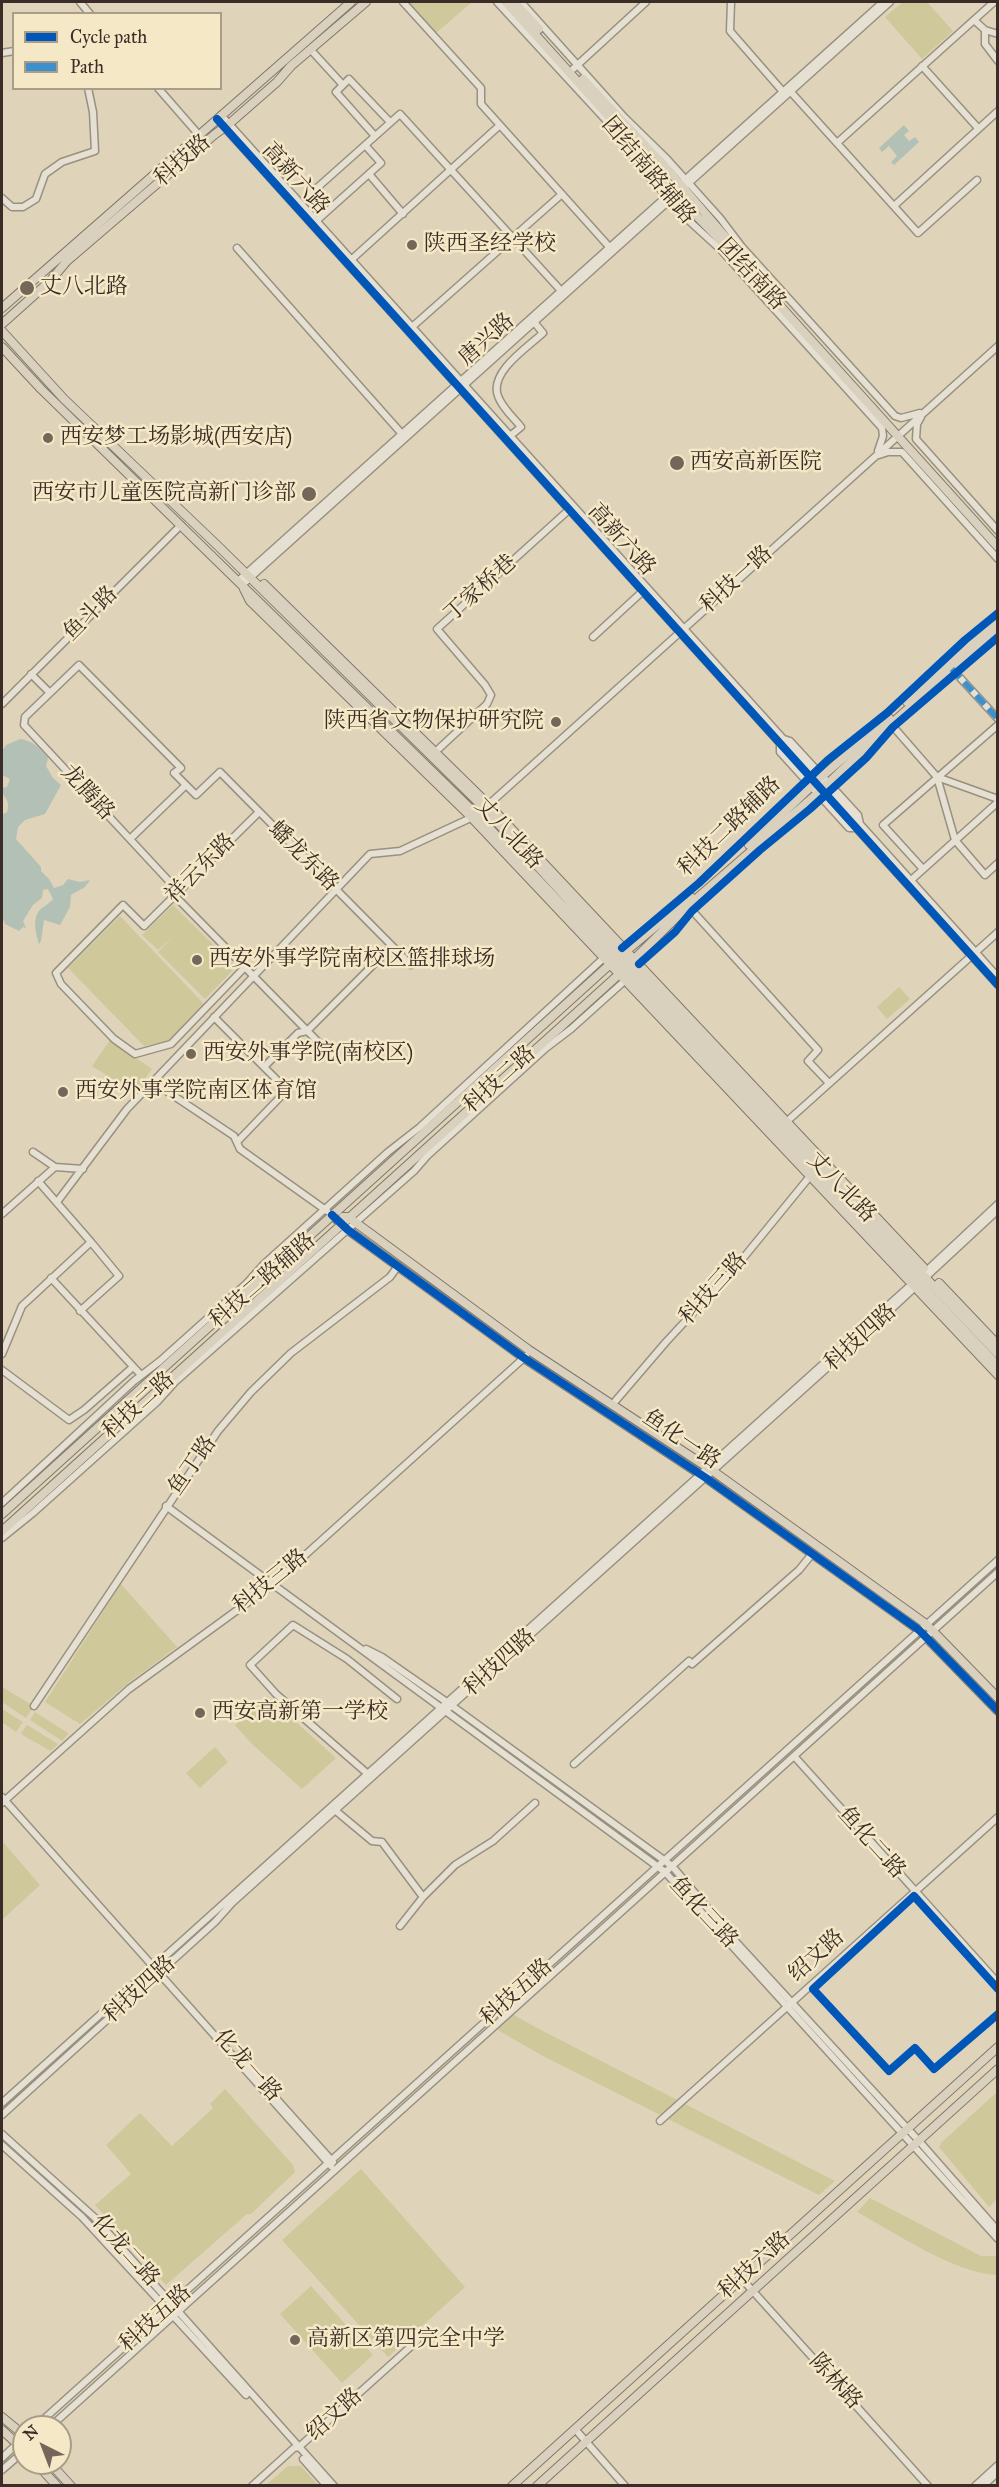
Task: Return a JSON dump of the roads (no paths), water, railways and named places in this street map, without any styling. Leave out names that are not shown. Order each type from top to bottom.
[{"type":"main road","name":"科技路","points":[[2,308],[351,2]]},
{"type":"main road","name":"科技路","points":[[2,324],[50,281],[81,249],[366,2]]},
{"type":"main road","name":"团结南路","points":[[506,2],[671,195],[726,246],[998,540]]},
{"type":"main road","name":"团结南路","points":[[514,2],[684,183],[730,243],[998,547]]},
{"type":"main road","name":"丈八北路","points":[[2,331],[64,399],[250,575],[486,806],[624,964],[778,1129],[927,1274],[998,1354]]},
{"type":"main road","name":"丈八北路","points":[[2,347],[41,389],[474,816],[605,956],[624,964]]},
{"type":"main road","name":"科技二路","points":[[2,1531],[688,906],[823,788],[889,722],[998,621]]},
{"type":"main road","name":"科技二路","points":[[2,1514],[332,1215],[624,964],[688,900],[817,781],[998,629]]},
{"type":"main road","points":[[624,964],[778,1129]]},
{"type":"main road","name":"丈八北路","points":[[778,1129],[812,1175],[915,1285],[998,1366]]},
{"type":"main road","name":"鱼化一路","points":[[332,1215],[348,1217],[530,1350],[710,1470],[926,1624],[998,1698]]},
{"type":"main road","name":"鱼化一路","points":[[332,1215],[348,1230],[524,1358],[703,1476],[919,1630],[998,1711]]},
{"type":"main road","points":[[927,1274],[998,1345]]},
{"type":"main road","points":[[915,1285],[998,1375]]},
{"type":"main road","name":"科技六路","points":[[512,2486],[998,2047]]},
{"type":"main road","name":"科技六路","points":[[537,2486],[998,2069]]},
{"type":"street","points":[[403,2],[481,88],[481,104],[611,249]]},
{"type":"street","name":"团结南路辅路","points":[[497,2],[615,130],[634,159],[671,195],[702,234],[721,250],[882,428],[883,436],[874,457]]},
{"type":"street","points":[[521,2],[575,67],[646,2]]},
{"type":"street","points":[[731,2],[730,32],[786,93],[837,143],[918,233],[977,180]]},
{"type":"street","name":"唐兴路","points":[[786,93],[883,2]]},
{"type":"street","name":"唐兴路","points":[[240,583],[684,183],[890,2]]},
{"type":"street","points":[[837,143],[994,2]]},
{"type":"street","points":[[974,20],[985,30],[998,34]]},
{"type":"street","points":[[985,30],[985,44],[998,61]]},
{"type":"street","points":[[310,50],[343,85]]},
{"type":"street","points":[[922,66],[978,128]]},
{"type":"street","points":[[375,136],[336,92],[349,79],[390,122]]},
{"type":"street","points":[[2,198],[12,207],[23,207],[36,199],[45,174],[62,162],[94,151],[93,112],[88,90]]},
{"type":"street","points":[[160,90],[199,135]]},
{"type":"street","points":[[894,206],[998,111]]},
{"type":"street","points":[[309,195],[400,114],[563,292]]},
{"type":"street","name":"高新六路","points":[[219,117],[998,984]]},
{"type":"street","points":[[351,260],[500,125]]},
{"type":"street","points":[[314,223],[381,164],[365,145]]},
{"type":"street","points":[[369,174],[403,213]]},
{"type":"street","name":"团结南路辅路","points":[[684,183],[895,416],[913,416],[925,411]]},
{"type":"street","points":[[412,327],[562,194]]},
{"type":"street","name":"高新六路","points":[[314,223],[412,327],[461,385],[510,436],[643,591],[681,631]]},
{"type":"street","points":[[237,248],[402,434]]},
{"type":"street","name":"唐兴路","points":[[250,575],[402,434],[534,322],[563,292]]},
{"type":"street","points":[[510,436],[521,427],[499,399],[497,383],[504,370],[543,333],[534,322]]},
{"type":"street","name":"科技一路","points":[[57,1202],[127,1109],[370,854],[400,851],[474,816],[998,346]]},
{"type":"street","points":[[925,411],[918,424],[916,439],[998,531]]},
{"type":"street","points":[[874,457],[888,452],[902,452],[998,559]]},
{"type":"street","name":"丁家桥巷","points":[[434,753],[487,704],[491,695],[485,685],[436,630],[571,508]]},
{"type":"street","name":"鱼斗路","points":[[2,704],[181,525]]},
{"type":"street","points":[[593,637],[643,591]]},
{"type":"street","points":[[31,674],[50,693],[78,665],[181,768],[174,773],[186,785],[130,839]]},
{"type":"street","points":[[952,669],[998,719]]},
{"type":"street","name":"龙腾路","points":[[50,693],[25,717],[27,729],[130,839],[244,967],[328,1052]]},
{"type":"street","points":[[889,722],[937,777],[955,840],[985,874],[998,863]]},
{"type":"street","points":[[922,869],[883,825],[998,725]]},
{"type":"street","points":[[781,741],[780,752],[817,781],[849,828],[858,826]]},
{"type":"street","name":"蟠龙东路","points":[[186,785],[196,795],[220,772],[411,965]]},
{"type":"street","points":[[908,882],[998,800],[937,777]]},
{"type":"street","name":"祥云东路","points":[[244,967],[171,1044],[135,1054],[114,1039],[61,984],[56,973],[123,905],[144,926],[258,812]]},
{"type":"street","points":[[688,906],[818,1050],[808,1061],[829,1083]]},
{"type":"street","points":[[778,1129],[998,932]]},
{"type":"street","points":[[264,1067],[298,1033],[307,1031],[392,946]]},
{"type":"street","name":"高新六路","points":[[973,954],[998,977]]},
{"type":"street","name":"科技二路辅路","points":[[2,1503],[247,1283],[264,1264],[428,1120],[605,956]]},
{"type":"street","name":"科技二路辅路","points":[[2,1538],[41,1506],[157,1402],[175,1382],[356,1223],[546,1048],[571,1029],[624,964]]},
{"type":"street","points":[[214,1017],[287,1090],[237,1142]]},
{"type":"street","points":[[153,1082],[234,1136],[240,1149],[332,1215]]},
{"type":"street","points":[[33,1152],[55,1167],[83,1169]]},
{"type":"street","points":[[2,1214],[55,1167]]},
{"type":"street","name":"科技三路","points":[[612,1405],[740,1262],[812,1175]]},
{"type":"street","points":[[38,1181],[119,1276],[80,1311]]},
{"type":"street","name":"科技四路","points":[[927,1274],[998,1203]]},
{"type":"street","name":"科技四路","points":[[2,2104],[154,1966],[450,1705],[998,1210]]},
{"type":"street","points":[[2,1354],[22,1306],[91,1242]]},
{"type":"street","name":"鱼丁路","points":[[34,1706],[213,1437],[251,1392],[291,1353],[390,1277],[398,1266]]},
{"type":"street","points":[[51,1278],[141,1376]]},
{"type":"street","name":"科技三路","points":[[2,1800],[129,1689],[273,1584],[524,1358],[530,1350]]},
{"type":"street","points":[[2,1370],[69,1420],[84,1410],[133,1367]]},
{"type":"street","name":"鱼化三路","points":[[166,1506],[665,1872],[998,2231]]},
{"type":"street","points":[[574,1764],[689,1661],[692,1664],[799,1570],[812,1554]]},
{"type":"street","name":"科技五路","points":[[49,2415],[998,1560]]},
{"type":"street","name":"科技五路","points":[[63,2415],[998,1572]]},
{"type":"street","points":[[959,1594],[965,1601]]},
{"type":"street","points":[[369,1775],[276,1694],[250,1665],[293,1625],[347,1659],[397,1699]]},
{"type":"street","name":"鱼化三路","points":[[357,1644],[382,1657],[672,1866],[790,2005]]},
{"type":"street","name":"科技四路","points":[[4,2113],[444,1710]]},
{"type":"street","name":"鱼化二路","points":[[794,1756],[998,1983]]},
{"type":"street","name":"化龙一路","points":[[2,1800],[336,2169]]},
{"type":"street","points":[[400,1926],[423,1897],[455,1865],[494,1840],[535,1803]]},
{"type":"street","points":[[336,1811],[372,1841],[382,1842],[423,1897]]},
{"type":"street","name":"绍文路","points":[[660,2121],[998,1817]]},
{"type":"street","points":[[697,1831],[703,1838]]},
{"type":"street","points":[[623,1897],[629,1904]]},
{"type":"street","points":[[171,1951],[176,1957]]},
{"type":"street","points":[[129,1989],[134,1995]]},
{"type":"street","points":[[2,2104],[4,2113]]},
{"type":"street","name":"化龙二路","points":[[2,2134],[94,2217],[179,2311],[327,2486]]},
{"type":"street","name":"鱼化三路","points":[[916,2144],[998,2239]]},
{"type":"street","name":"化龙二路","points":[[2,2145],[82,2217],[334,2486]]},
{"type":"street","name":"陈林路","points":[[742,2279],[928,2486]]},
{"type":"street","name":"绍文路","points":[[252,2486],[417,2341]]},
{"type":"street","points":[[573,2431],[625,2486]]},
{"type":"street","points":[[585,2443],[620,2486]]},
{"type":"street","points":[[975,2486],[998,2465]]},
{"type":"street","points":[[983,2486],[998,2472]]},
{"type":"place","name":"陕西圣经学校","points":[[412,245]]},
{"type":"place","name":"丈八北路","points":[[27,288]]},
{"type":"place","name":"西安梦工场影城(西安店)","points":[[48,438]]},
{"type":"place","name":"西安高新医院","points":[[677,463]]},
{"type":"place","name":"西安市儿童医院高新门诊部","points":[[309,494]]},
{"type":"place","name":"陕西省文物保护研究院","points":[[556,722]]},
{"type":"place","name":"西安外事学院南校区篮排球场","points":[[197,960]]},
{"type":"place","name":"西安外事学院(南校区)","points":[[191,1054]]},
{"type":"place","name":"西安外事学院南区体育馆","points":[[63,1092]]},
{"type":"place","name":"西安高新第一学校","points":[[200,1713]]},
{"type":"place","name":"高新区第四完全中学","points":[[295,2340]]}]
